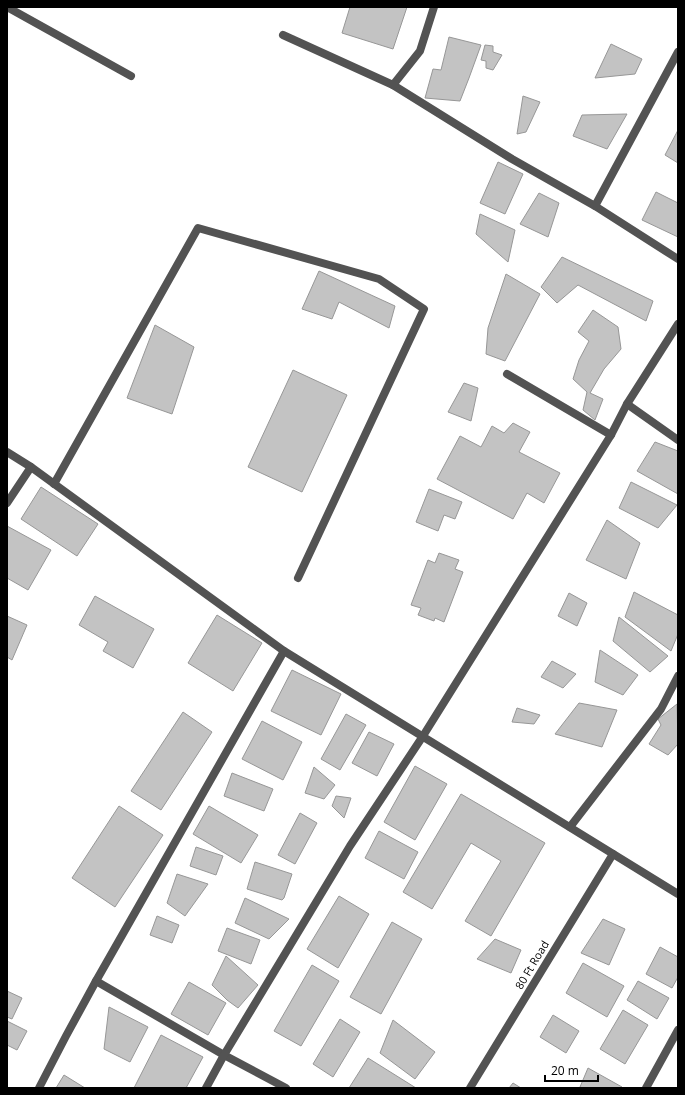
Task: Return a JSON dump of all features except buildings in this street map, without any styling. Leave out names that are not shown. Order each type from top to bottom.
[{"type":"street","points":[[393,85],[420,51],[434,7]]},
{"type":"street","points":[[7,8],[131,76]]},
{"type":"street","points":[[283,35],[393,85],[512,159],[595,206],[678,259]]},
{"type":"street","points":[[595,206],[678,52]]},
{"type":"street","points":[[54,484],[198,228],[379,279],[424,309],[298,578]]},
{"type":"street","points":[[206,1088],[224,1055],[350,846],[423,736],[611,435],[627,404],[678,324]]},
{"type":"street","points":[[508,374],[611,435]]},
{"type":"street","points":[[627,404],[678,440]]},
{"type":"street","points":[[7,452],[31,467],[284,651],[678,894]]},
{"type":"street","points":[[7,503],[31,467]]},
{"type":"street","points":[[39,1088],[96,981],[284,651]]},
{"type":"street","points":[[570,827],[675,691],[678,676]]},
{"type":"street","name":"80 Ft Road","points":[[470,1088],[613,854]]},
{"type":"street","points":[[96,981],[224,1055],[286,1088]]},
{"type":"street","points":[[646,1088],[678,1030]]}]
